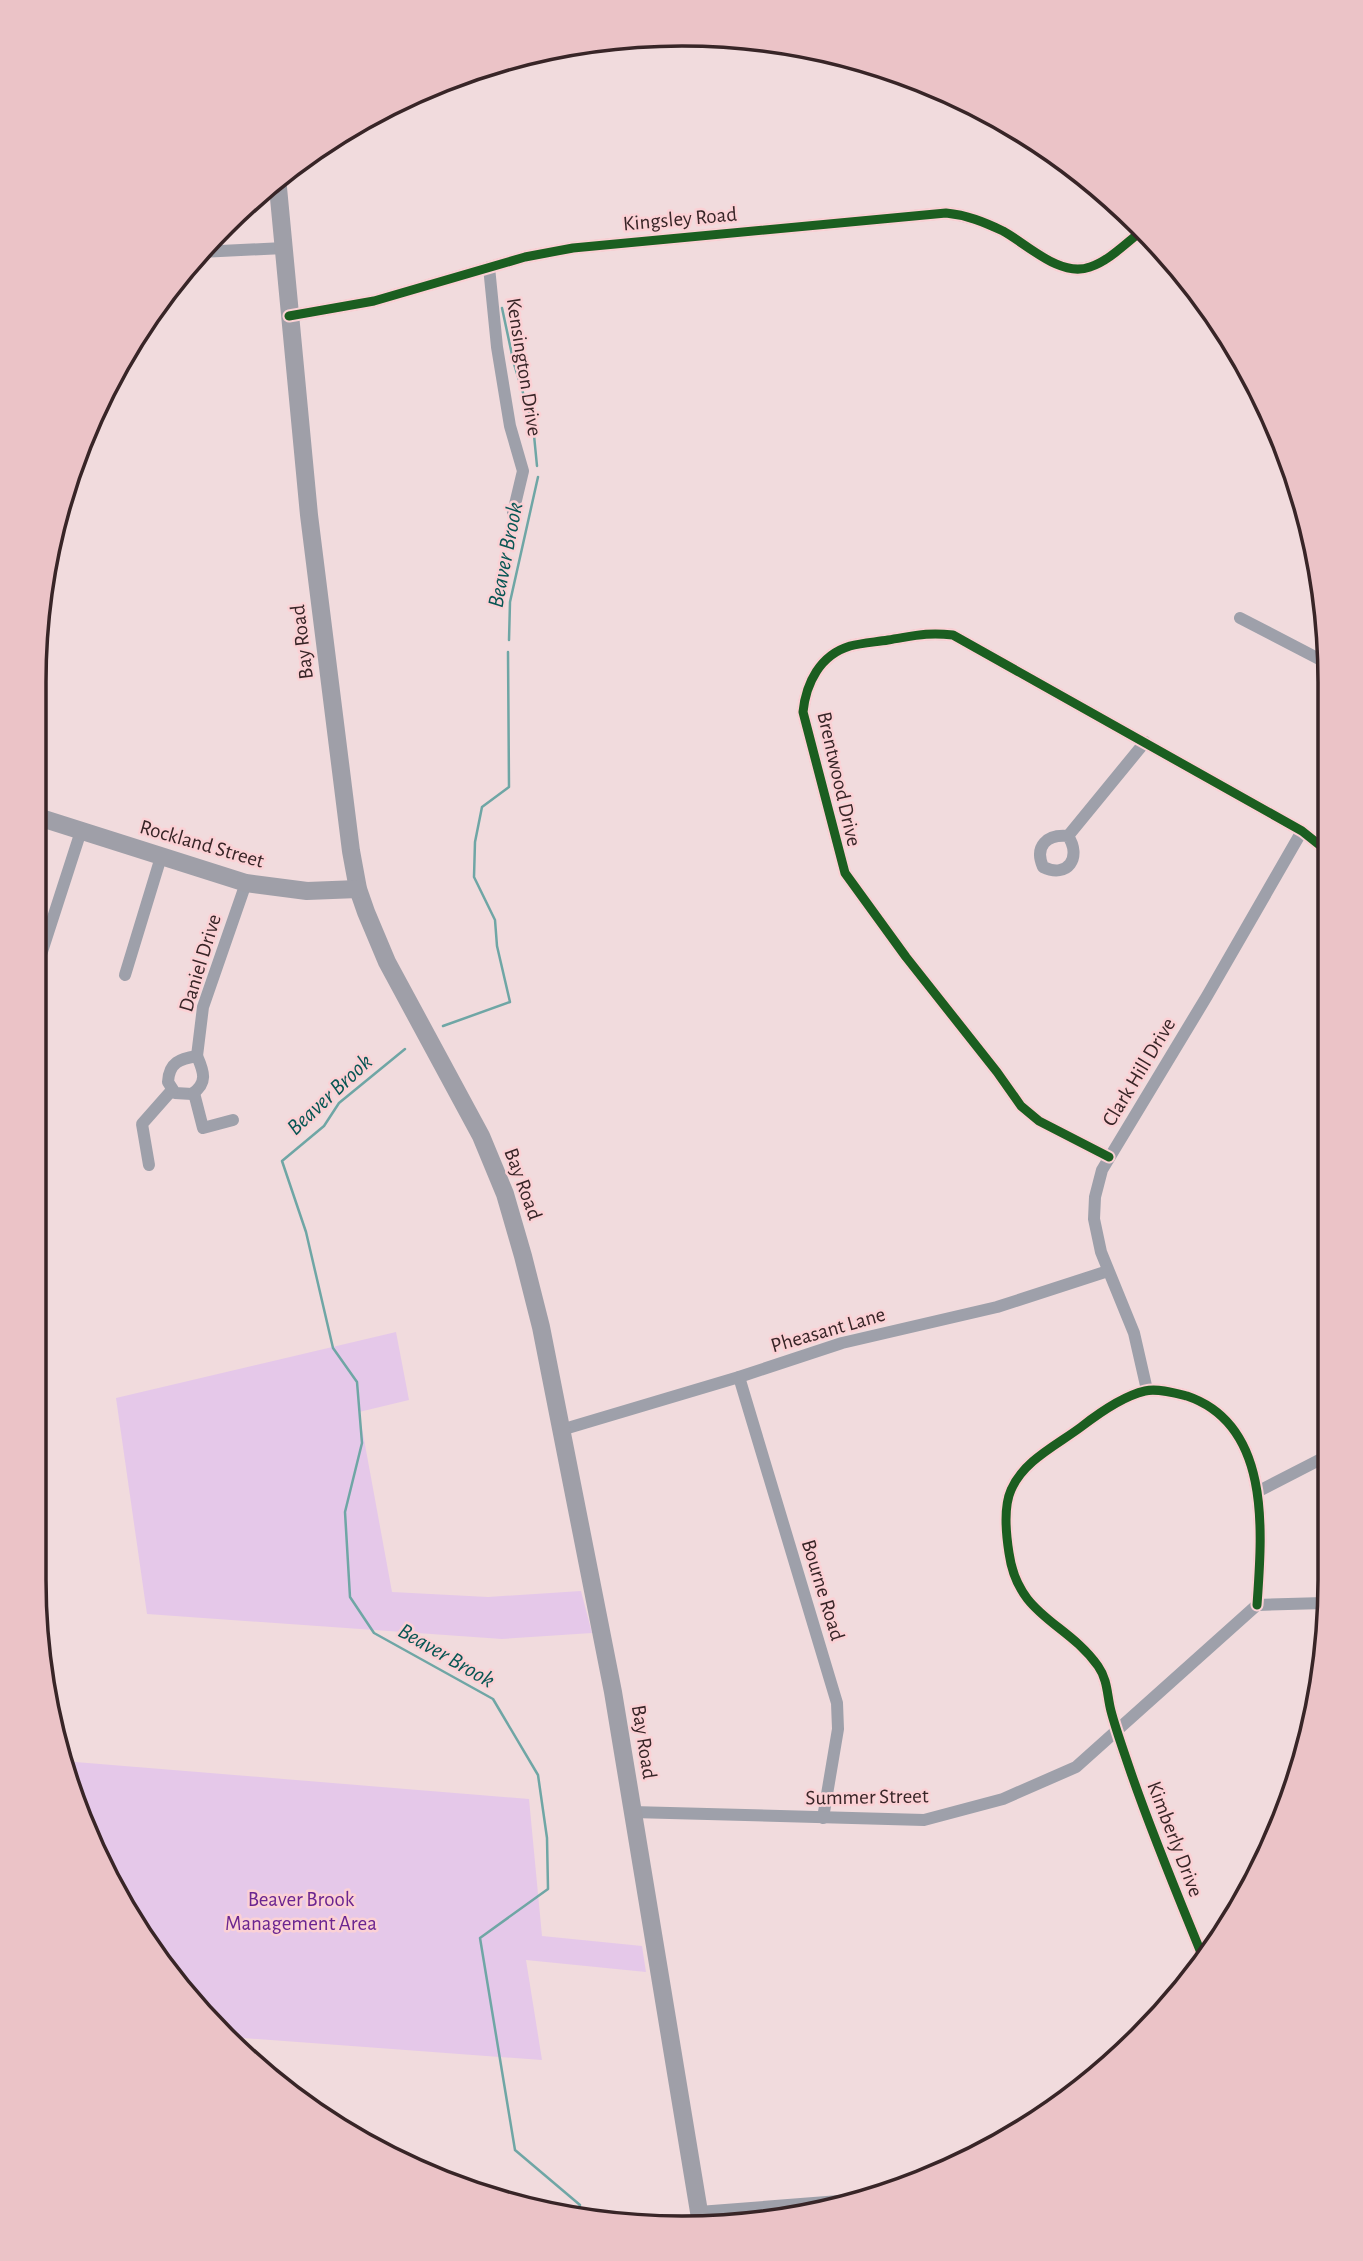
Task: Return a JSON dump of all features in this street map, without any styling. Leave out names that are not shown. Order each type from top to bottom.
[{"type":"main road","name":"Bay Road","points":[[278,190],[309,515],[351,852],[358,889],[387,962],[481,1136],[505,1194],[541,1327],[600,1620],[700,2215]]},
{"type":"main road","name":"Rockland Street","points":[[46,820],[246,883],[307,891],[358,889]]},
{"type":"street","name":"Kingsley Road","points":[[289,316],[374,301],[489,267],[573,248],[635,240],[946,213],[963,215],[982,222],[1069,269],[1086,269],[1099,263],[1135,236]]},
{"type":"street","points":[[213,251],[284,248]]},
{"type":"street","name":"Kensington Drive","points":[[489,267],[499,360],[510,426],[523,471],[513,513]]},
{"type":"street","points":[[1240,618],[1317,658]]},
{"type":"street","name":"Brentwood Drive","points":[[1110,1157],[1039,1121],[1021,1106],[845,873],[807,737],[803,712],[805,691],[816,671],[832,654],[851,646],[927,632],[953,635],[1302,831],[1318,843]]},
{"type":"street","points":[[1068,836],[1144,742]]},
{"type":"street","points":[[46,939],[81,831]]},
{"type":"street","name":"Clark Hill Drive","points":[[1147,1390],[1134,1333],[1101,1252],[1094,1219],[1102,1170],[1228,961],[1302,831]]},
{"type":"street","points":[[125,975],[161,857]]},
{"type":"street","name":"Daniel Drive","points":[[194,1093],[204,1079],[204,1069],[197,1056],[203,1007],[246,883]]},
{"type":"street","points":[[197,1056],[182,1058],[173,1065],[168,1078],[172,1090],[180,1095],[194,1093],[203,1128],[233,1120]]},
{"type":"street","points":[[149,1165],[142,1124],[172,1090]]},
{"type":"street","name":"Pheasant Lane","points":[[561,1430],[842,1343],[997,1307],[1108,1271]]},
{"type":"street","name":"Bourne Road","points":[[739,1377],[837,1703],[838,1729],[823,1818]]},
{"type":"street","points":[[1147,1390],[1176,1393],[1201,1401],[1236,1431],[1251,1465],[1257,1492],[1261,1546],[1257,1605],[1317,1603]]},
{"type":"street","name":"Kimberly Drive","points":[[1147,1390],[1103,1411],[1038,1457],[1014,1483],[1007,1504],[1008,1550],[1020,1592],[1028,1603],[1081,1648],[1098,1665],[1104,1676],[1117,1730],[1153,1834],[1199,1948]]},
{"type":"street","points":[[1257,1492],[1318,1461]]},
{"type":"street","name":"Summer Street","points":[[632,1812],[924,1820],[1003,1799],[1076,1767],[1257,1605]]},
{"type":"green space","points":[[396,1332],[409,1400],[359,1412],[392,1592],[488,1597],[581,1591],[592,1633],[502,1639],[147,1614],[116,1398]]},
{"type":"green space","name":"Beaver Brook Management Area","points":[[72,1762],[529,1799],[542,1936],[642,1946],[646,1972],[526,1960],[542,2060],[241,2038],[203,1999],[177,1967],[131,1898],[94,1823]]},
{"type":"waterway","name":"Beaver Brook","points":[[502,308],[514,364],[533,425],[537,466]]},
{"type":"waterway","name":"Beaver Brook","points":[[509,640],[510,602],[538,477]]},
{"type":"waterway","name":"Beaver Brook","points":[[443,1026],[510,1002],[497,946],[495,920],[474,877],[475,842],[482,807],[509,787],[508,652]]},
{"type":"waterway","name":"Beaver Brook","points":[[405,1049],[339,1103],[324,1126],[282,1161],[306,1232],[333,1348],[357,1382],[362,1443],[345,1512],[350,1597],[374,1633],[493,1699],[538,1775],[547,1838],[548,1889],[480,1938],[515,2150],[579,2207]]},
{"type":"cycle path","points":[[289,316],[374,301],[525,257],[573,248],[946,213],[989,225],[1056,264],[1079,269],[1104,260],[1135,236]]},
{"type":"cycle path","points":[[1109,1157],[1039,1121],[1021,1106],[845,873],[803,712],[807,691],[816,672],[830,656],[850,646],[920,635],[953,635],[1302,831],[1318,844]]},
{"type":"cycle path","points":[[1199,1948],[1137,1791],[1115,1725],[1101,1671],[1072,1638],[1033,1605],[1014,1574],[1006,1521],[1011,1490],[1032,1462],[1120,1401],[1150,1390],[1187,1396],[1215,1410],[1234,1431],[1248,1456],[1256,1484],[1259,1515],[1257,1605]]}]
